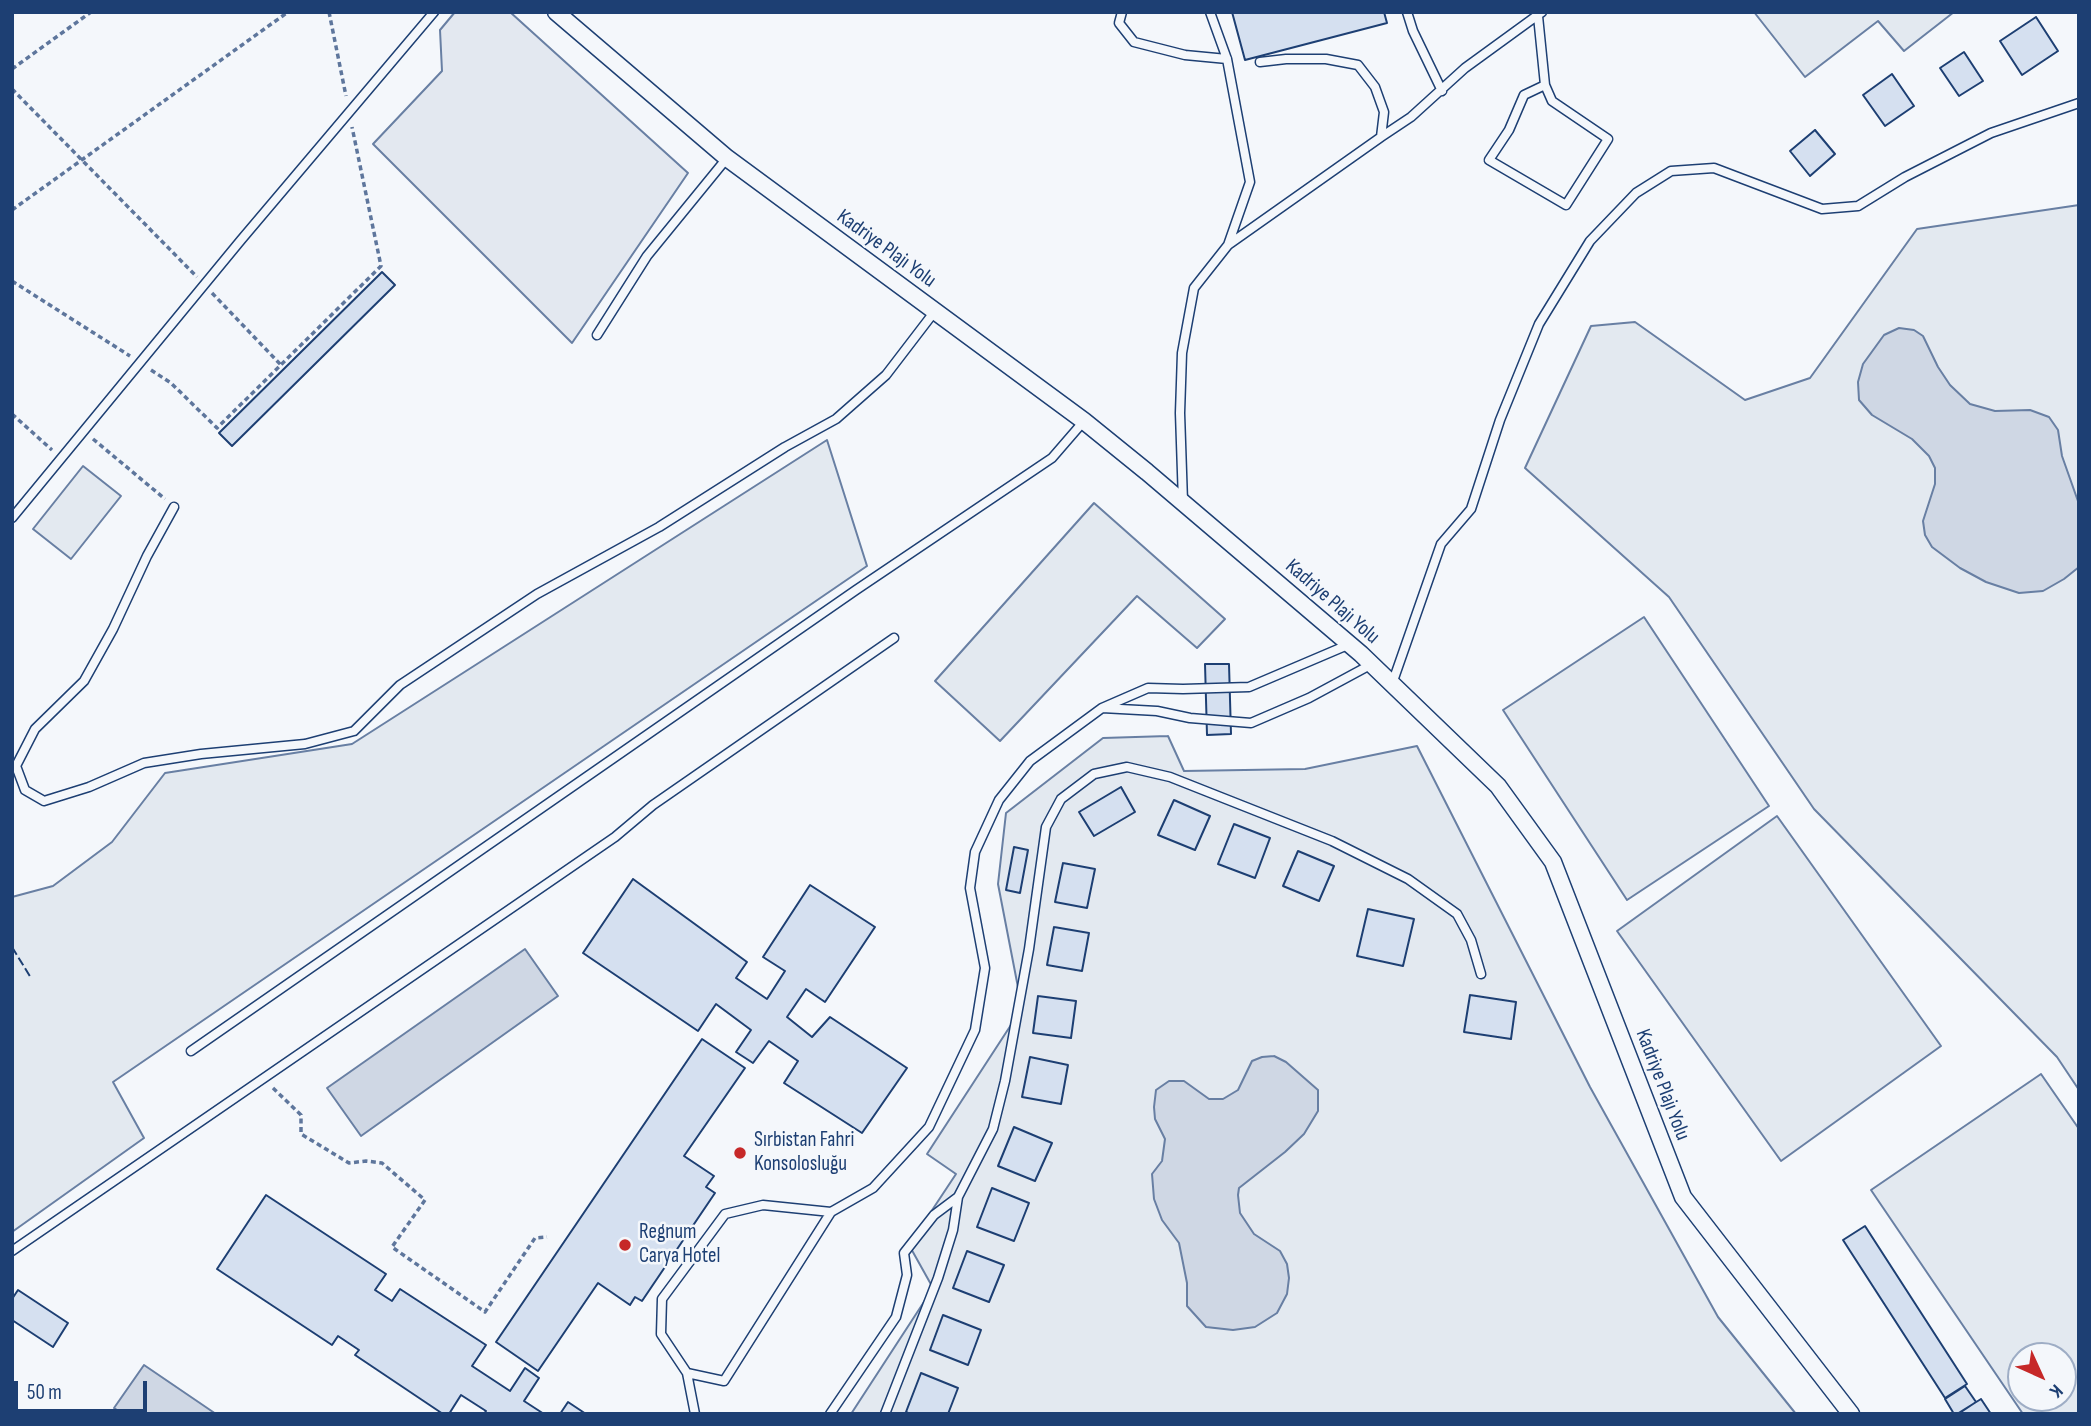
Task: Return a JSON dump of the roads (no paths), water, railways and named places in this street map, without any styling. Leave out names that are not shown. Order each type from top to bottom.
[{"type":"street","name":"Kadriye Plajı Yolu","points":[[556,12],[727,158],[1084,421],[1350,644],[1498,786],[1553,862],[1683,1197],[1851,1414]]},
{"type":"lane","points":[[12,518],[434,12]]},
{"type":"lane","points":[[1122,12],[1119,23],[1134,42],[1185,55],[1227,58]]},
{"type":"lane","points":[[1210,12],[1227,58],[1250,182],[1228,245]]},
{"type":"lane","points":[[1408,12],[1413,31],[1442,91]]},
{"type":"lane","points":[[1182,502],[1182,353],[1195,288],[1228,245],[1411,117],[1465,68],[1540,14]]},
{"type":"lane","points":[[1540,14],[1545,85],[1552,101],[1608,139],[1566,205],[1489,160],[1509,130],[1524,95],[1545,85]]},
{"type":"lane","points":[[1260,62],[1286,59],[1326,60],[1358,65],[1375,87],[1384,112],[1381,137]]},
{"type":"lane","points":[[1392,684],[1441,544],[1471,509],[1500,420],[1539,324],[1590,241],[1636,193],[1671,171],[1714,168],[1822,209],[1858,206],[1905,177],[1991,133],[2079,103]]},
{"type":"lane","points":[[597,335],[647,256],[727,158]]},
{"type":"lane","points":[[174,507],[84,681],[35,730],[16,766],[25,790],[44,802],[89,787],[145,763],[201,754],[305,744],[354,731],[400,685],[537,594],[659,527],[785,447],[835,419],[886,375],[935,311]]},
{"type":"lane","points":[[191,1051],[845,597],[1052,457],[1084,421]]},
{"type":"lane","points":[[12,1251],[615,837],[653,805],[894,638]]},
{"type":"lane","points":[[687,1373],[724,1381],[831,1212],[873,1188],[929,1127],[975,1030],[985,968],[970,888],[975,852],[999,800],[1031,761],[1102,708],[1148,688],[1249,687],[1350,644]]},
{"type":"lane","points":[[1102,708],[1157,711],[1191,718],[1251,723],[1309,698],[1372,664]]},
{"type":"lane","points":[[884,1414],[938,1278],[953,1230],[958,1198],[993,1129],[1005,1082],[1046,827],[1061,799],[1094,774],[1127,767],[1170,777],[1332,841],[1408,879],[1457,914],[1471,940],[1481,974]]},
{"type":"lane","points":[[830,1414],[896,1317],[907,1275],[904,1253],[934,1215],[958,1198]]},
{"type":"lane","points":[[695,1414],[687,1373],[661,1334],[662,1299],[725,1214],[763,1205],[831,1212]]},
{"type":"place","name":"Sırbistan Fahri Konsolosluğu","points":[[740,1153]]},
{"type":"place","name":"Regnum Carya Hotel","points":[[625,1245]]}]
